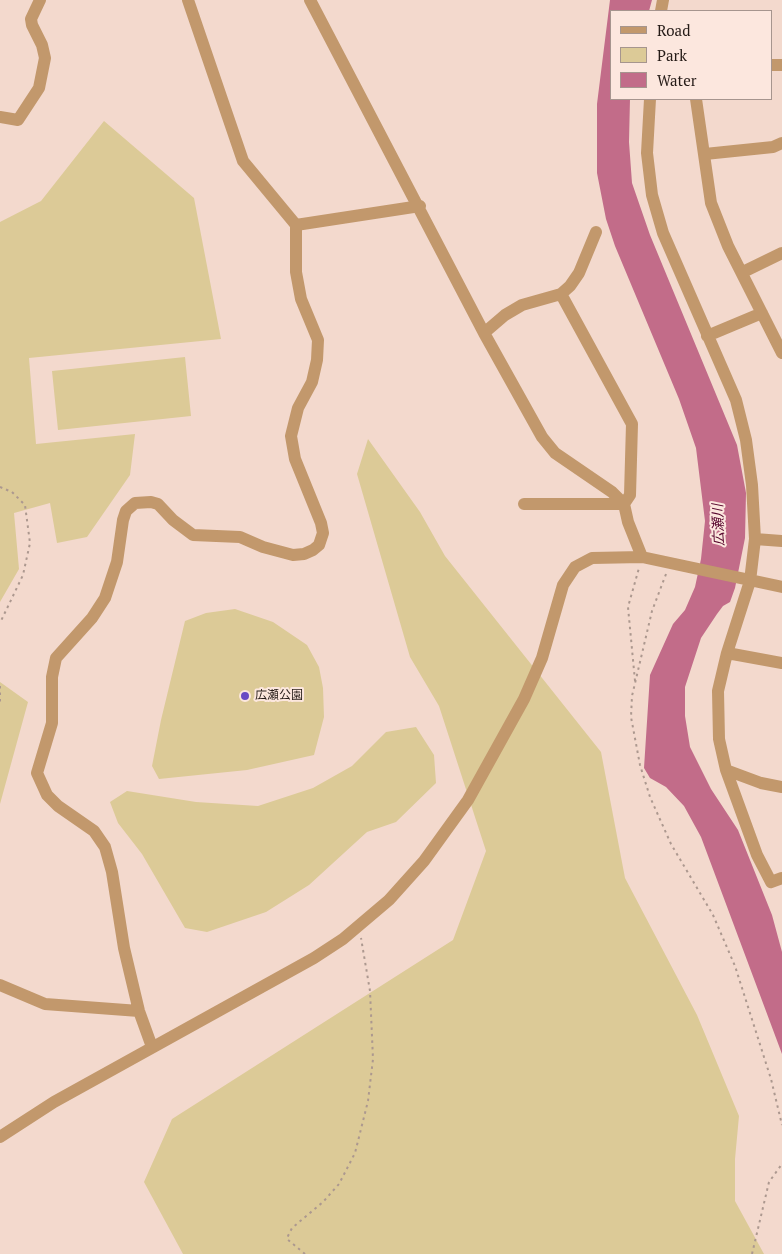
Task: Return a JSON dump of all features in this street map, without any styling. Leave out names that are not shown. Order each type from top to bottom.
[{"type":"street","points":[[0,117],[18,120],[39,88],[45,58],[42,45],[31,19],[40,0]]},
{"type":"street","points":[[152,1047],[139,1011],[124,948],[112,872],[105,847],[94,831],[58,806],[46,794],[36,773],[52,723],[52,677],[60,652],[92,618],[111,585],[123,520],[126,511],[135,503],[146,501],[158,504],[173,520],[193,534],[240,537],[264,547],[293,555],[304,554],[318,545],[323,533],[322,523],[295,460],[291,436],[298,408],[312,382],[317,360],[318,340],[300,290],[296,272],[296,225],[243,161],[188,0]]},
{"type":"street","points":[[310,0],[420,206],[484,333],[542,437],[554,452],[612,492],[624,504],[628,522],[642,557]]},
{"type":"street","points":[[650,100],[647,153],[652,195],[663,233],[736,400],[746,440],[753,492],[755,539],[747,580],[718,691],[719,740],[726,770],[760,862],[771,882],[782,878]]},
{"type":"street","points":[[696,100],[711,202],[728,246],[743,272],[782,353]]},
{"type":"street","points":[[705,154],[773,147],[782,143]]},
{"type":"street","points":[[296,225],[420,206]]},
{"type":"street","points":[[484,333],[505,315],[522,305],[561,294],[570,286],[579,273],[596,232]]},
{"type":"street","points":[[743,272],[782,253]]},
{"type":"street","points":[[561,294],[632,424],[630,495],[624,504]]},
{"type":"street","points":[[708,336],[762,313]]},
{"type":"street","points":[[524,504],[624,504]]},
{"type":"street","points":[[755,539],[782,541]]},
{"type":"street","points":[[0,1137],[54,1102],[314,958],[359,926],[389,900],[424,861],[468,800],[524,699],[542,658],[568,576],[575,567],[592,558],[642,557],[782,587]]},
{"type":"street","points":[[727,652],[782,663]]},
{"type":"street","points":[[726,770],[761,783],[782,788]]},
{"type":"street","points":[[0,984],[45,1004],[139,1011]]},
{"type":"path","points":[[0,487],[12,492],[25,506],[30,544],[23,575],[0,623]]},
{"type":"path","points":[[635,683],[628,607],[642,557]]},
{"type":"path","points":[[667,571],[652,610],[632,696],[631,717],[645,781],[671,844],[713,914],[735,966],[771,1079],[782,1125]]},
{"type":"path","points":[[0,686],[0,703]]},
{"type":"path","points":[[305,1254],[287,1239],[288,1236],[292,1228],[323,1202],[338,1184],[355,1153],[368,1101],[373,1060],[370,991],[359,926]]},
{"type":"path","points":[[752,1254],[769,1182],[782,1164]]},
{"type":"green space","points":[[104,121],[194,198],[221,339],[29,358],[36,444],[135,434],[130,475],[87,537],[57,543],[50,503],[14,513],[19,569],[0,602],[0,222],[41,201]]},
{"type":"green space","points":[[185,357],[191,416],[58,430],[52,371]]},
{"type":"green space","points":[[368,439],[420,512],[445,556],[601,752],[625,878],[697,1015],[739,1116],[735,1159],[735,1201],[764,1254],[183,1254],[144,1182],[172,1119],[453,940],[486,851],[439,706],[410,657],[357,474]]},
{"type":"green space","name":"広瀬公園","points":[[235,609],[273,622],[307,645],[319,667],[323,688],[324,717],[314,755],[247,770],[159,779],[152,766],[185,621],[206,613]]},
{"type":"green space","points":[[0,682],[28,702],[0,804]]},
{"type":"green space","points":[[416,727],[434,755],[436,783],[396,822],[367,832],[309,885],[266,912],[207,932],[185,928],[142,854],[118,823],[110,802],[127,791],[196,802],[258,806],[313,788],[352,766],[386,732]]},
{"type":"water","name":"広瀬川","points":[[610,0],[652,0],[649,10],[610,10],[610,100],[630,100],[629,142],[632,183],[650,235],[737,445],[746,493],[745,538],[735,588],[730,602],[723,606],[701,638],[685,687],[685,716],[690,747],[711,789],[738,830],[772,915],[782,952],[782,1054],[701,837],[684,806],[666,787],[650,778],[644,768],[650,675],[673,624],[685,610],[695,587],[701,559],[705,521],[696,448],[679,399],[615,246],[606,219],[597,173],[597,104]]},
{"type":"place","name":"広瀬公園","points":[[245,696]]}]
